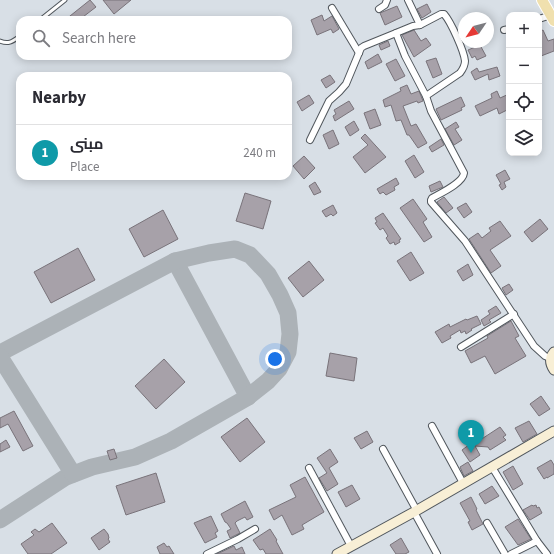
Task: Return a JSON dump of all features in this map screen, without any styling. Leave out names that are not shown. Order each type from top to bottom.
[{"type":"main road","points":[[542,0],[552,18]]},
{"type":"main road","points":[[552,355],[550,363],[554,370]]},
{"type":"main road","points":[[337,554],[415,512],[554,431]]},
{"type":"street","points":[[379,10],[385,5],[387,0]]},
{"type":"street","points":[[408,0],[420,25]]},
{"type":"street","points":[[332,8],[359,53]]},
{"type":"street","points":[[310,140],[329,101],[346,84],[359,53],[364,46],[413,26],[420,25],[441,14],[444,14],[458,40],[465,61],[463,69],[460,73],[426,96]]},
{"type":"street","points":[[542,19],[552,18]]},
{"type":"street","points":[[396,33],[405,56],[426,96],[431,111],[464,172],[464,176],[459,182],[432,198],[431,202],[465,241],[539,351],[545,356],[552,355]]},
{"type":"street","points":[[461,347],[514,314]]},
{"type":"street","points":[[432,426],[463,483]]},
{"type":"street","points":[[383,449],[437,554]]},
{"type":"street","points":[[492,467],[537,541],[547,554]]},
{"type":"street","points":[[308,468],[350,546]]},
{"type":"street","points":[[487,524],[505,554]]},
{"type":"street","points":[[207,554],[255,529]]},
{"type":"street","points":[[514,553],[537,541]]},
{"type":"lane","points":[[45,16],[65,0]]},
{"type":"lane","points":[[0,41],[10,43],[16,39]]},
{"type":"building","points":[[90,0],[96,7],[84,16],[70,16]]},
{"type":"building","points":[[103,0],[131,0],[114,14]]},
{"type":"building","points":[[427,4],[431,12],[422,18],[417,9]]},
{"type":"building","points":[[397,6],[402,17],[385,25],[380,13]]},
{"type":"building","points":[[322,15],[324,21],[332,16],[339,29],[333,33],[331,29],[317,35],[311,20]]},
{"type":"building","points":[[414,30],[421,41],[426,38],[431,45],[414,57],[402,35]]},
{"type":"building","points":[[542,30],[548,41],[554,39],[554,51],[542,56],[542,48]]},
{"type":"building","points":[[388,41],[390,46],[381,50],[379,45]]},
{"type":"building","points":[[473,48],[482,48],[486,56],[477,60],[475,56],[472,58],[468,50]]},
{"type":"building","points":[[378,54],[382,62],[368,69],[365,62]]},
{"type":"building","points":[[436,58],[442,74],[433,78],[426,61]]},
{"type":"building","points":[[396,59],[405,76],[395,81],[386,64]]},
{"type":"building","points":[[497,67],[500,76],[489,80],[488,74],[475,80],[471,72],[477,68],[479,72]]},
{"type":"building","points":[[330,75],[335,82],[326,88],[321,80]]},
{"type":"building","points":[[407,85],[411,94],[419,91],[423,101],[418,103],[417,101],[403,106],[411,126],[416,124],[427,143],[418,148],[409,135],[407,135],[401,120],[396,121],[391,105],[385,107],[383,100],[401,91],[400,88]]},
{"type":"building","points":[[497,91],[500,98],[506,95],[506,110],[499,114],[497,108],[480,116],[475,106],[492,98],[491,94]]},
{"type":"building","points":[[309,95],[314,103],[302,111],[297,102]]},
{"type":"building","points":[[461,97],[465,106],[461,108],[462,110],[441,120],[436,109]]},
{"type":"building","points":[[349,101],[354,109],[335,121],[333,116],[336,114],[334,110]]},
{"type":"building","points":[[375,109],[381,125],[370,129],[364,113]]},
{"type":"building","points":[[354,121],[359,130],[350,136],[345,127]]},
{"type":"building","points":[[456,122],[459,127],[455,129],[462,140],[454,145],[445,129]]},
{"type":"building","points":[[333,130],[339,144],[329,149],[323,135]]},
{"type":"building","points":[[365,134],[386,157],[365,173],[353,157],[368,145],[361,138]]},
{"type":"building","points":[[441,139],[444,145],[432,152],[429,147]]},
{"type":"building","points":[[414,155],[424,172],[415,178],[405,161]]},
{"type":"building","points":[[304,156],[315,168],[304,179],[293,166]]},
{"type":"building","points":[[505,170],[510,179],[504,182],[506,187],[502,190],[499,185],[501,184],[496,175]]},
{"type":"building","points":[[396,178],[399,184],[394,187],[395,190],[386,195],[383,192],[380,194],[377,189]]},
{"type":"building","points":[[440,181],[443,187],[431,192],[429,186]]},
{"type":"building","points":[[315,182],[321,192],[314,195],[309,186]]},
{"type":"building","points":[[245,193],[271,201],[263,229],[236,221]]},
{"type":"building","points":[[444,197],[453,208],[446,213],[437,202]]},
{"type":"building","points":[[413,199],[427,219],[423,222],[432,237],[424,242],[400,208]]},
{"type":"building","points":[[466,203],[472,212],[464,218],[457,208]]},
{"type":"building","points":[[333,205],[337,213],[333,216],[331,214],[326,217],[322,211]]},
{"type":"building","points":[[163,210],[178,239],[144,257],[129,229]]},
{"type":"building","points":[[383,213],[401,239],[399,240],[400,242],[395,245],[394,242],[390,244],[386,238],[388,236],[383,228],[380,230],[375,223],[377,222],[375,218]]},
{"type":"building","points":[[540,219],[548,229],[532,242],[524,232]]},
{"type":"building","points":[[500,221],[511,236],[490,250],[501,266],[491,273],[469,239],[478,233],[482,238],[491,231],[489,228]]},
{"type":"building","points":[[78,248],[95,280],[51,303],[34,272]]},
{"type":"building","points":[[411,252],[424,273],[410,281],[397,261]]},
{"type":"building","points":[[309,261],[324,280],[303,297],[288,278]]},
{"type":"building","points":[[468,264],[473,275],[463,281],[457,271]]},
{"type":"building","points":[[509,284],[513,290],[506,295],[502,288]]},
{"type":"building","points":[[496,306],[501,313],[489,320],[491,322],[484,326],[481,320],[490,314],[488,311]]},
{"type":"building","points":[[477,316],[481,324],[471,329],[472,330],[466,334],[465,331],[461,333],[460,330],[450,336],[451,338],[442,343],[435,332],[449,324],[450,327],[466,319],[467,320]]},
{"type":"building","points":[[511,321],[519,336],[515,338],[526,356],[495,374],[485,356],[471,363],[465,351],[488,338],[487,336]]},
{"type":"building","points":[[330,353],[357,358],[354,381],[326,376]]},
{"type":"building","points":[[164,359],[185,382],[156,409],[135,386]]},
{"type":"building","points":[[541,396],[550,409],[539,416],[530,404]]},
{"type":"building","points":[[14,411],[33,446],[23,451],[8,424],[0,428],[0,418]]},
{"type":"building","points":[[247,418],[265,442],[240,462],[221,437]]},
{"type":"building","points":[[474,421],[479,429],[472,434],[467,426]]},
{"type":"building","points":[[529,421],[537,434],[523,442],[515,428]]},
{"type":"building","points":[[500,427],[506,435],[503,437],[506,440],[490,450],[488,447],[475,446],[480,455],[470,462],[462,450]]},
{"type":"building","points":[[367,431],[373,442],[361,449],[354,438]]},
{"type":"building","points":[[6,440],[10,447],[0,452],[0,444]]},
{"type":"building","points":[[114,449],[117,458],[110,460],[107,451]]},
{"type":"building","points":[[330,449],[338,462],[329,468],[338,484],[327,491],[319,478],[327,473],[317,458]]},
{"type":"building","points":[[551,460],[554,465],[554,474],[544,479],[537,468]]},
{"type":"building","points":[[468,462],[473,471],[464,476],[460,467]]},
{"type":"building","points":[[513,466],[523,484],[513,490],[503,472]]},
{"type":"building","points":[[156,473],[165,502],[126,515],[116,486]]},
{"type":"building","points":[[305,477],[324,512],[302,525],[304,529],[292,535],[282,515],[274,520],[269,510],[296,497],[290,485]]},
{"type":"building","points":[[352,485],[360,499],[346,507],[338,492]]},
{"type":"building","points":[[492,486],[499,496],[485,504],[479,494]]},
{"type":"building","points":[[471,497],[483,524],[472,530],[468,522],[470,521],[460,503]]},
{"type":"building","points":[[245,501],[253,517],[247,520],[245,517],[237,521],[235,523],[240,533],[230,538],[227,531],[231,529],[221,514]]},
{"type":"building","points":[[532,505],[536,505],[537,508],[539,507],[542,513],[530,520],[523,510]]},
{"type":"building","points":[[211,516],[218,531],[215,533],[217,537],[205,543],[194,523]]},
{"type":"building","points":[[518,519],[531,539],[518,545],[505,527]]},
{"type":"building","points":[[52,523],[67,543],[51,554],[28,554],[21,544],[34,535],[31,532],[35,529],[39,532]]},
{"type":"building","points":[[104,529],[108,534],[108,539],[110,542],[99,550],[91,538]]},
{"type":"building","points":[[270,529],[283,554],[266,554],[263,549],[260,550],[253,540]]},
{"type":"building","points":[[401,538],[409,552],[405,554],[396,554],[390,545]]},
{"type":"building","points":[[164,543],[167,547],[169,546],[174,554],[160,554],[157,547]]},
{"type":"building","points":[[234,546],[236,550],[242,547],[245,554],[217,554]]},
{"type":"taxiway","points":[[0,353],[175,261],[235,249],[250,255],[268,274],[288,313],[290,334],[288,352],[279,369],[268,381],[248,397],[171,441],[135,457],[92,467],[66,477],[0,520]]},
{"type":"taxiway","points":[[175,261],[248,397]]},
{"type":"taxiway","points":[[0,357],[73,474]]},
{"type":"place","name":"مبنى","points":[[471,453]]}]
